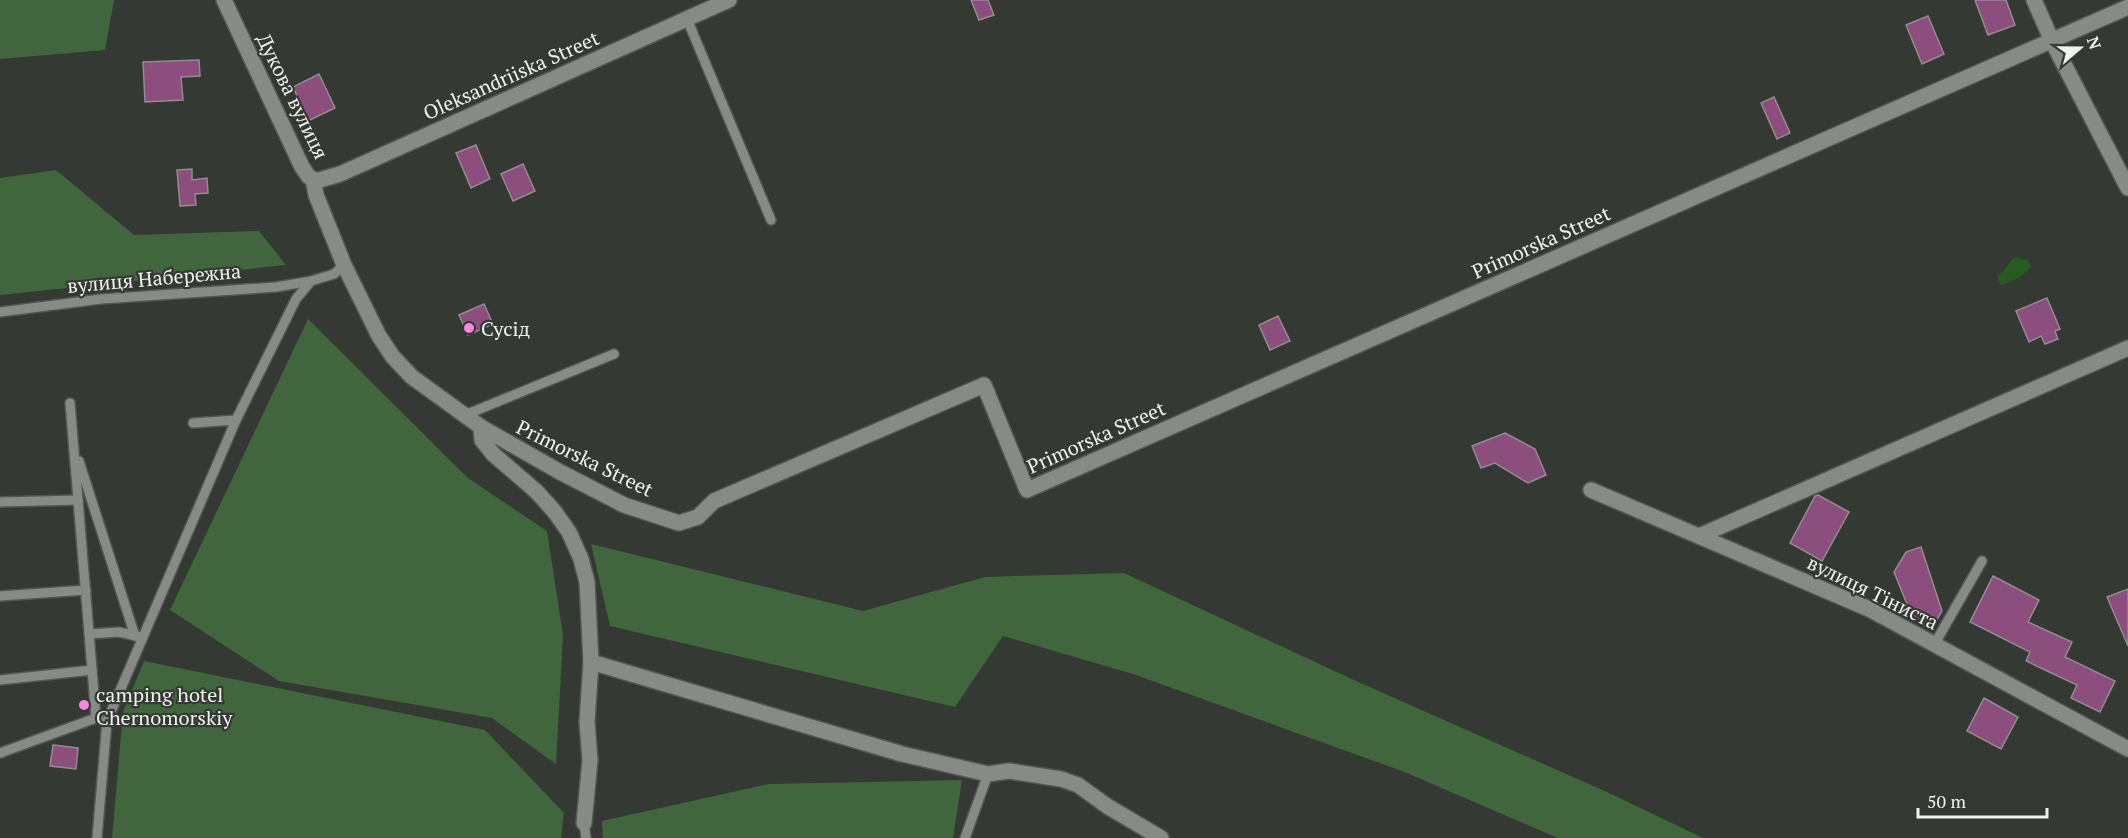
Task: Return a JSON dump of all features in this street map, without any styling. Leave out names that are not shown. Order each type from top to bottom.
[{"type":"street","name":"Дукова вулиця","points":[[224,0],[296,155],[311,178],[344,265],[379,336],[393,357],[412,377],[481,427]]},
{"type":"street","name":"Oleksandriiska Street","points":[[311,178],[316,181],[340,174],[729,0]]},
{"type":"street","points":[[2034,0],[2052,41],[2128,188]]},
{"type":"street","name":"Primorska Street","points":[[481,427],[624,505],[679,523],[698,517],[714,501],[984,385],[1027,490],[2128,7]]},
{"type":"street","points":[[1699,536],[2128,348]]},
{"type":"street","name":"Primorska Street","points":[[481,427],[482,440],[493,454],[537,492],[569,532],[581,559],[587,582],[591,662],[587,722],[590,760],[585,830]]},
{"type":"street","name":"вулиця Тіниста","points":[[1591,490],[1869,609],[2128,749]]},
{"type":"street","points":[[591,662],[902,754],[988,774],[1009,771],[1026,773],[1078,785],[1107,806],[1161,838]]},
{"type":"lane","points":[[687,19],[771,220]]},
{"type":"lane","name":"вулиця Набережна","points":[[0,312],[101,298],[276,286],[311,281],[334,274],[344,265]]},
{"type":"lane","points":[[96,838],[107,721],[139,637],[236,420],[296,299],[311,281]]},
{"type":"lane","points":[[465,415],[614,354]]},
{"type":"lane","points":[[70,403],[96,718]]},
{"type":"lane","points":[[193,423],[236,420]]},
{"type":"lane","points":[[73,446],[139,637]]},
{"type":"lane","points":[[0,502],[78,500]]},
{"type":"lane","points":[[1934,645],[1982,561]]},
{"type":"lane","points":[[0,596],[86,590]]},
{"type":"lane","points":[[89,633],[119,632],[139,637]]},
{"type":"lane","points":[[0,680],[92,670]]},
{"type":"lane","points":[[0,753],[96,718],[107,721]]},
{"type":"lane","points":[[965,838],[988,774]]},
{"type":"shaded area","points":[[0,0],[114,0],[105,50],[0,59]]},
{"type":"shaded area","points":[[56,170],[134,235],[259,231],[286,265],[0,295],[0,178]]},
{"type":"shaded area","points":[[2016,257],[2027,259],[2031,267],[2019,278],[2001,285],[1997,276]]},
{"type":"shaded area","points":[[308,319],[468,478],[547,531],[563,635],[556,764],[492,718],[279,681],[170,610]]},
{"type":"shaded area","points":[[591,544],[863,611],[985,577],[1124,573],[1356,681],[1607,792],[1703,838],[1558,838],[1402,771],[1133,674],[1003,636],[955,707],[610,626]]},
{"type":"shaded area","points":[[144,661],[485,730],[564,813],[561,838],[112,838],[123,712]]},
{"type":"shaded area","points":[[962,780],[953,838],[603,838],[602,821],[769,784]]},
{"type":"building","points":[[971,0],[988,0],[994,15],[979,20]]},
{"type":"building","points":[[1975,0],[2006,0],[2015,25],[1988,35]]},
{"type":"building","points":[[1928,16],[1944,54],[1922,64],[1906,25]]},
{"type":"building","points":[[199,60],[200,76],[181,77],[183,100],[145,102],[143,62]]},
{"type":"building","points":[[319,74],[335,108],[308,121],[293,87]]},
{"type":"building","points":[[1774,97],[1790,133],[1777,139],[1761,103]]},
{"type":"building","points":[[476,145],[490,179],[471,188],[456,153]]},
{"type":"building","points":[[523,164],[535,191],[513,201],[501,174]]},
{"type":"building","points":[[192,169],[192,180],[207,178],[208,193],[195,194],[196,205],[180,206],[177,170]]},
{"type":"building","points":[[2047,298],[2060,329],[2055,331],[2058,339],[2045,344],[2041,336],[2029,342],[2016,311]]},
{"type":"building","points":[[484,304],[493,324],[468,335],[459,315]]},
{"type":"building","points":[[1278,316],[1290,341],[1270,350],[1259,325]]},
{"type":"building","points":[[1505,433],[1535,449],[1546,475],[1528,483],[1495,463],[1481,468],[1472,446]]},
{"type":"building","points":[[1818,495],[1849,512],[1822,561],[1790,543],[1815,496]]},
{"type":"building","points":[[1921,547],[1942,611],[1931,630],[1913,619],[1894,572],[1906,552]]},
{"type":"building","points":[[1993,576],[2039,600],[2028,622],[2072,642],[2065,657],[2115,681],[2100,712],[2071,698],[2077,685],[2026,661],[2030,652],[1970,622]]},
{"type":"building","points":[[2128,589],[2128,646],[2107,597]]},
{"type":"building","points":[[1984,698],[2018,717],[2001,749],[1967,731]]},
{"type":"building","points":[[53,745],[78,748],[76,769],[50,766]]},
{"type":"place","name":"Сусід","points":[[469,328]]},
{"type":"place","name":"camping hotel Chernomorskiy","points":[[84,705]]}]
